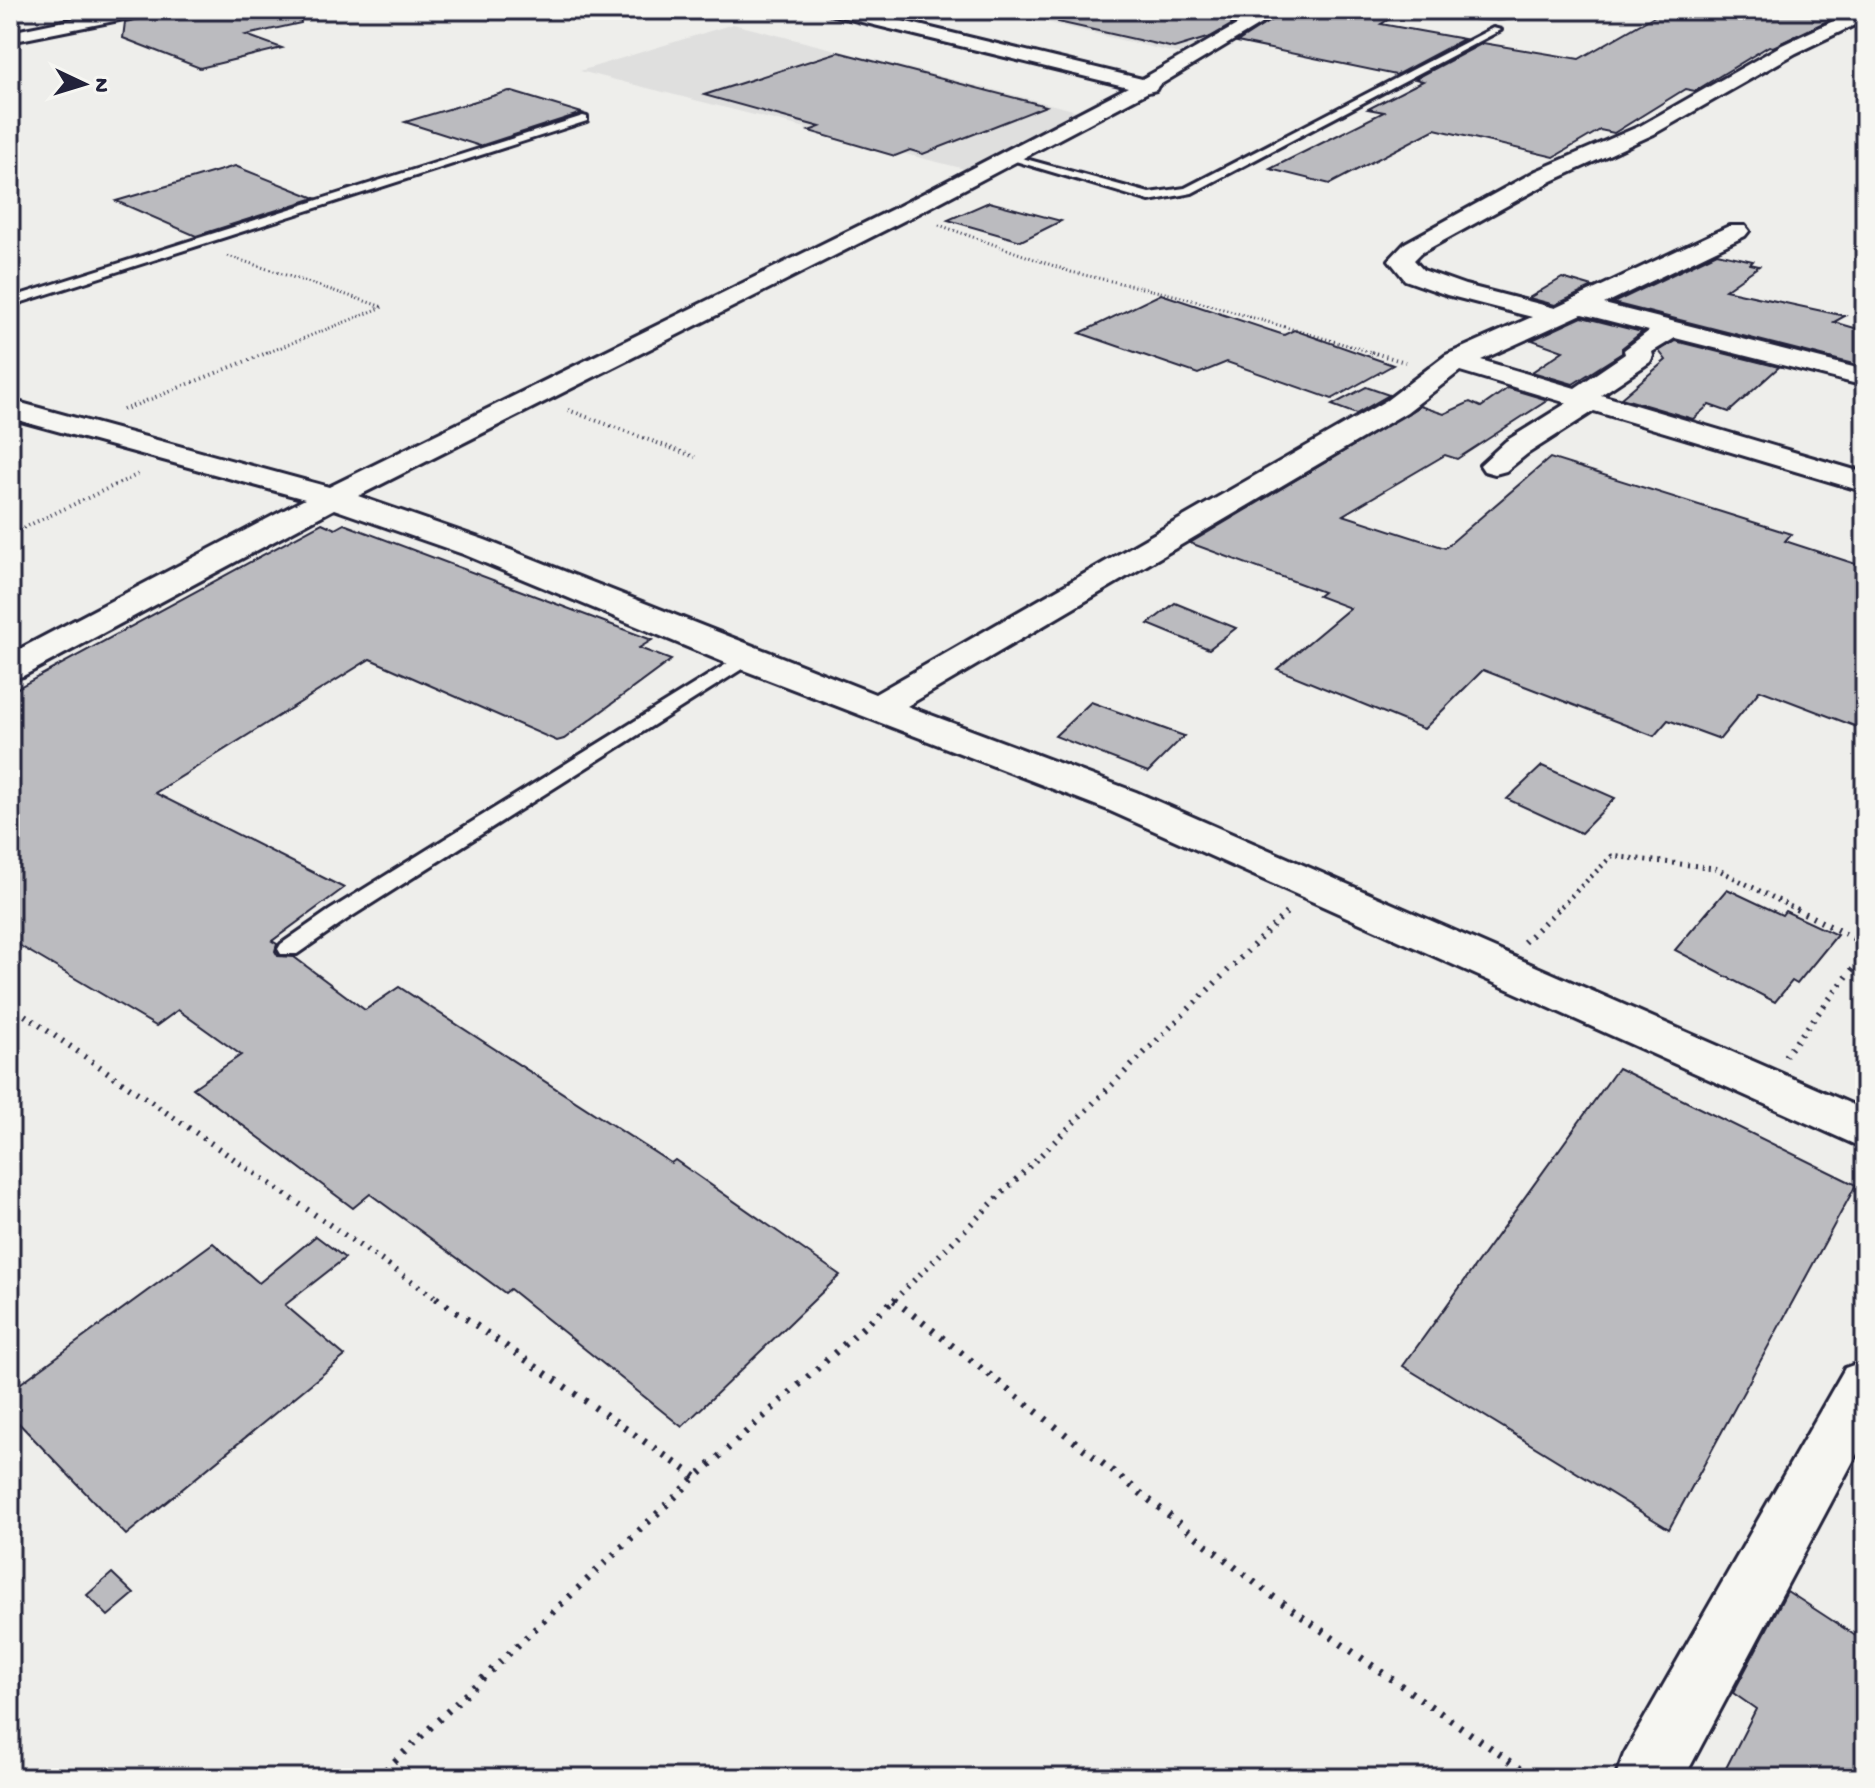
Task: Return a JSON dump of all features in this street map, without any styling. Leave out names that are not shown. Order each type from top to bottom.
[{"type":"street","points":[[10,37],[144,10]]},
{"type":"street","points":[[835,10],[1149,86]]},
{"type":"street","points":[[10,668],[331,497],[1011,158],[1149,86],[1275,10]]},
{"type":"street","points":[[1461,10],[1482,14],[1523,10]]},
{"type":"street","points":[[1865,13],[1789,49],[1647,130],[1544,176],[1413,248],[1401,260],[1414,275],[1442,285],[1671,329],[1865,378]]},
{"type":"street","points":[[880,707],[1397,406],[1447,367],[1737,231]]},
{"type":"street","points":[[1581,396],[1640,356],[1637,350],[1671,329]]},
{"type":"street","points":[[1447,367],[1581,396],[1865,483]]},
{"type":"street","points":[[1495,465],[1513,448],[1551,428],[1585,404],[1581,396]]},
{"type":"street","points":[[10,409],[331,497],[474,547],[746,658],[1122,801],[1865,1131]]},
{"type":"street","points":[[1648,1778],[1865,1385]]},
{"type":"lane","points":[[1011,158],[1149,197],[1188,191],[1496,30]]},
{"type":"lane","points":[[10,302],[583,119]]},
{"type":"lane","points":[[289,949],[746,658]]},
{"type":"path","points":[[900,215],[968,233],[1071,272],[1178,296],[1447,367]]},
{"type":"path","points":[[77,428],[383,307],[193,244]]},
{"type":"path","points":[[530,396],[695,457]]},
{"type":"path","points":[[10,534],[178,455]]},
{"type":"path","points":[[1498,967],[1612,856],[1715,868],[1865,944]]},
{"type":"path","points":[[377,1778],[696,1477],[894,1300],[1314,885]]},
{"type":"path","points":[[1762,1086],[1865,953]]},
{"type":"path","points":[[10,1005],[696,1477]]},
{"type":"path","points":[[894,1300],[1268,1593],[1534,1778]]},
{"type":"shaded area","points":[[995,10],[1258,10],[1180,54]]},
{"type":"shaded area","points":[[733,24],[1085,113],[969,170],[836,139],[804,130],[806,128],[580,71]]},
{"type":"building","points":[[156,10],[300,10],[301,23],[246,35],[282,48],[200,68],[123,38],[125,22],[145,18]]},
{"type":"building","points":[[1059,10],[1257,10],[1210,37],[1174,48],[1058,22]]},
{"type":"building","points":[[1287,10],[1404,10],[1381,24],[1464,39],[1396,75],[1237,42]]},
{"type":"building","points":[[1665,10],[1850,10],[1773,47],[1769,46],[1695,91],[1685,89],[1614,133],[1600,130],[1554,157],[1435,129],[1330,184],[1270,169],[1384,112],[1368,109],[1423,81],[1415,79],[1483,43],[1579,59]]},
{"type":"building","points":[[838,52],[1046,106],[923,154],[910,150],[895,156],[809,131],[820,127],[704,95]]},
{"type":"building","points":[[509,91],[582,113],[480,146],[405,122]]},
{"type":"building","points":[[235,166],[315,198],[196,236],[116,201]]},
{"type":"building","points":[[989,202],[1061,221],[1021,241],[948,220]]},
{"type":"building","points":[[1717,253],[1753,261],[1750,264],[1759,266],[1725,290],[1845,316],[1834,322],[1865,331],[1865,367],[1613,303]]},
{"type":"building","points":[[1562,278],[1593,287],[1555,305],[1529,298]]},
{"type":"building","points":[[1161,294],[1284,335],[1294,330],[1393,365],[1332,399],[1227,362],[1198,374],[1080,333]]},
{"type":"building","points":[[1582,317],[1642,332],[1622,348],[1622,353],[1573,384],[1532,372],[1563,351],[1532,340]]},
{"type":"building","points":[[1675,341],[1779,367],[1729,412],[1709,405],[1693,419],[1621,398],[1666,360],[1659,351]]},
{"type":"building","points":[[1366,387],[1389,395],[1356,414],[1332,405]]},
{"type":"building","points":[[1508,388],[1548,400],[1457,459],[1445,455],[1343,515],[1445,548],[1550,458],[1791,534],[1785,541],[1865,567],[1865,730],[1760,690],[1720,739],[1668,720],[1654,736],[1483,670],[1424,729],[1277,669],[1350,608],[1318,596],[1323,592],[1190,543],[1420,406],[1444,414],[1470,402],[1481,407]]},
{"type":"building","points":[[322,523],[335,529],[344,524],[652,640],[639,648],[671,660],[564,739],[557,741],[370,659],[155,793],[344,888],[272,941],[277,944],[275,951],[278,956],[294,957],[365,1010],[399,987],[671,1163],[675,1160],[840,1275],[682,1427],[510,1289],[505,1293],[370,1194],[353,1208],[193,1088],[241,1055],[178,1010],[156,1026],[10,940],[10,692]]},
{"type":"building","points":[[1175,603],[1236,628],[1209,649],[1148,624]]},
{"type":"building","points":[[1091,702],[1184,736],[1148,772],[1055,736]]},
{"type":"building","points":[[1542,766],[1615,798],[1581,833],[1507,799]]},
{"type":"building","points":[[1727,889],[1782,915],[1785,911],[1837,935],[1797,984],[1792,981],[1775,1002],[1675,950]]},
{"type":"building","points":[[1618,1068],[1856,1185],[1669,1529],[1403,1366]]},
{"type":"building","points":[[316,1236],[345,1258],[285,1305],[345,1356],[126,1535],[10,1414],[10,1391],[213,1243],[259,1283]]},
{"type":"building","points":[[112,1573],[134,1594],[108,1616],[87,1595]]},
{"type":"building","points":[[1787,1591],[1865,1642],[1865,1778],[1721,1778],[1756,1709],[1733,1693]]}]
